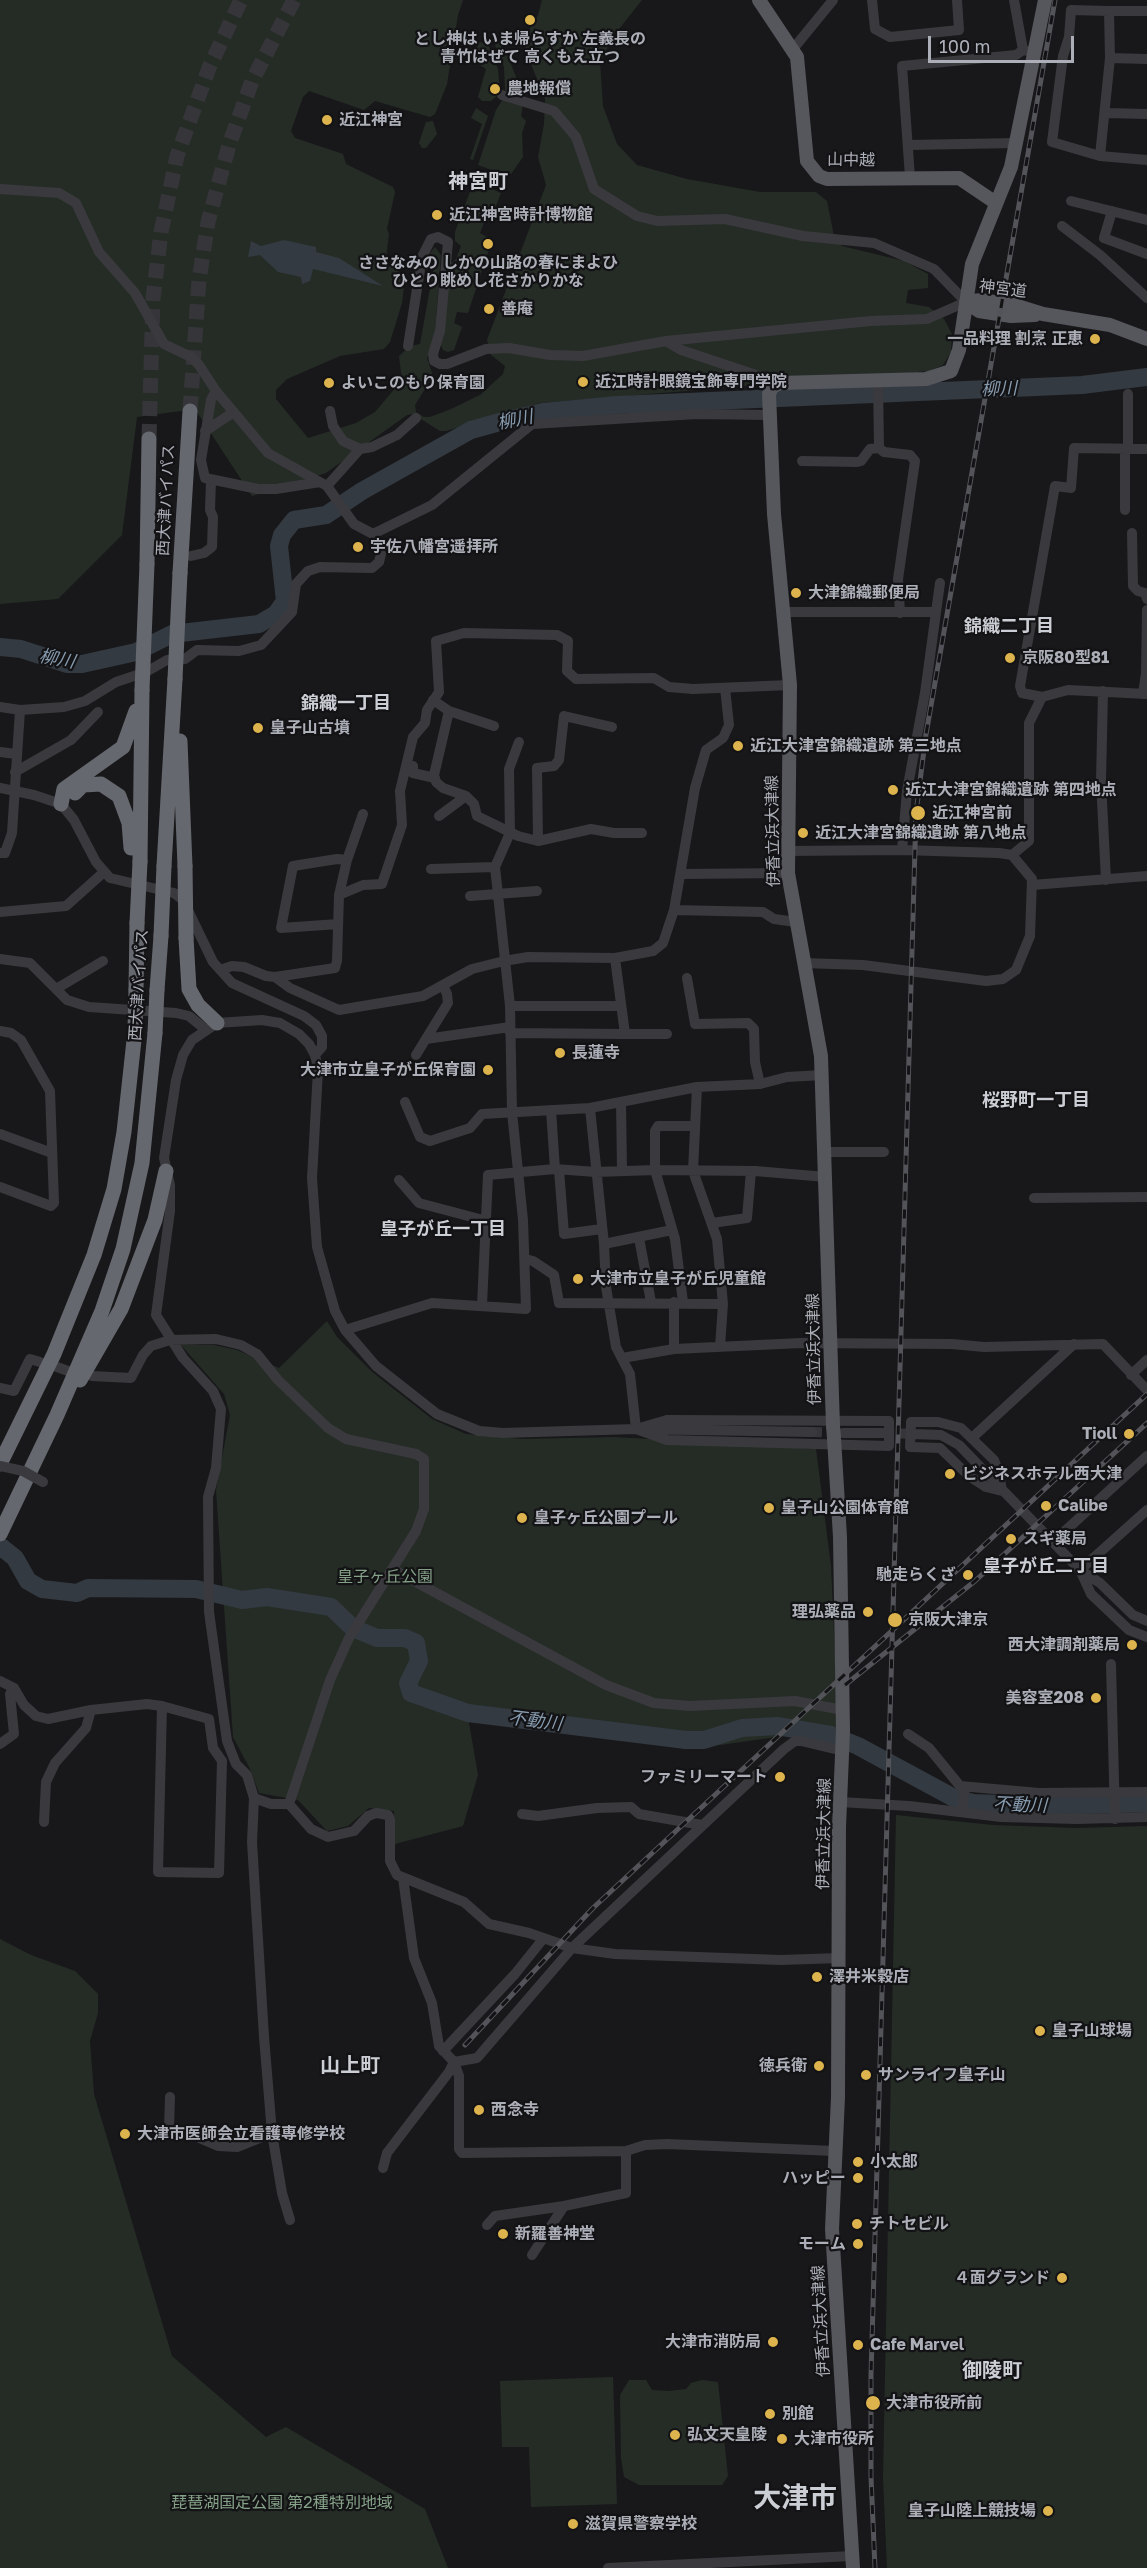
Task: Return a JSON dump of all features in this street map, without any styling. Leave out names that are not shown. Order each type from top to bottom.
[{"type":"highway","name":"西大津バイパス","points":[[0,1534],[57,1415],[102,1311],[132,1213],[142,1163],[155,1033],[190,411]]},
{"type":"highway","name":"西大津バイパス","points":[[0,1465],[54,1354],[94,1255],[114,1189],[124,1132],[135,1031],[136,863],[147,564],[149,439]]},
{"type":"highway","points":[[175,679],[184,796],[189,989],[211,1026]]},
{"type":"highway","points":[[61,804],[64,789],[123,747],[131,729],[142,690]]},
{"type":"highway","points":[[61,804],[83,785],[91,783],[101,783],[119,796],[129,823],[136,863]]},
{"type":"highway","points":[[57,1415],[103,1344],[121,1309],[155,1220],[166,1171]]},
{"type":"main road","name":"山中越","points":[[759,0],[793,49],[800,69],[806,150],[812,169],[819,176],[827,179],[959,178],[996,203]]},
{"type":"main road","points":[[770,400],[780,383],[878,383],[926,379],[951,371],[958,359],[974,258],[1011,167],[1029,51],[1045,0]]},
{"type":"main road","name":"神宮道","points":[[966,302],[979,311],[1004,315],[1043,314],[1110,325],[1147,338]]},
{"type":"main road","name":"伊香立浜大津線","points":[[770,400],[782,612],[790,685],[788,873],[821,1056],[840,1537],[843,1750],[840,1802],[840,1958],[832,2197],[852,2562]]},
{"type":"street","points":[[793,49],[833,0]]},
{"type":"street","points":[[872,0],[875,29],[890,37],[959,30],[957,0]]},
{"type":"street","points":[[910,177],[902,66],[1016,55],[1029,51],[1014,0]]},
{"type":"street","points":[[1147,11],[1071,10],[1069,37],[1063,56],[1052,142],[1100,156],[1147,159]]},
{"type":"street","points":[[1100,156],[1110,58],[1108,11]]},
{"type":"street","points":[[1110,58],[1147,59]]},
{"type":"street","points":[[408,346],[422,257],[431,239],[438,237],[448,242],[440,331],[433,354],[434,361],[440,364],[447,364],[486,349],[509,348],[550,355],[583,356],[666,341],[871,321],[927,319],[966,302],[934,269],[905,254],[874,243],[812,238],[733,220],[657,221],[637,216],[594,189],[576,137],[554,111],[502,95]]},
{"type":"street","points":[[1104,112],[1147,114]]},
{"type":"street","points":[[908,145],[1016,143]]},
{"type":"street","points":[[0,189],[59,193],[76,203],[99,252],[135,293],[165,344],[191,357],[268,453],[323,484],[342,505],[354,524],[373,534],[381,549],[380,559],[376,565],[364,570],[320,567],[308,571],[297,584],[292,612],[261,645],[239,651],[196,650],[185,659],[167,660],[146,672],[116,682],[85,701],[64,707],[20,710],[0,707]]},
{"type":"street","points":[[1071,201],[1147,220]]},
{"type":"street","points":[[1112,211],[1104,238],[1107,242],[1147,254]]},
{"type":"street","points":[[1062,226],[1100,255],[1147,298]]},
{"type":"street","points":[[373,534],[432,506],[532,424],[697,414],[770,400],[765,378],[681,350],[666,341]]},
{"type":"street","points":[[878,383],[879,448]]},
{"type":"street","points":[[216,391],[211,400],[201,460],[206,478],[267,489],[323,484],[360,449],[372,447],[398,435],[416,418]]},
{"type":"street","points":[[1125,510],[1128,394]]},
{"type":"street","points":[[330,411],[333,426],[343,441],[360,449]]},
{"type":"street","points":[[206,431],[234,412]]},
{"type":"street","points":[[802,460],[857,462],[870,450],[879,448]]},
{"type":"street","points":[[879,448],[884,452],[910,455],[915,462],[898,579],[900,612]]},
{"type":"street","points":[[1147,449],[1074,448],[1071,488],[1055,486],[1020,686],[1022,693],[1042,697],[1058,691],[1145,694],[1147,610]]},
{"type":"street","points":[[191,556],[204,553],[212,547],[211,480]]},
{"type":"street","points":[[1132,533],[1134,586],[1138,591],[1145,593],[1147,600]]},
{"type":"street","points":[[902,850],[907,791],[940,583]]},
{"type":"street","points":[[782,612],[936,612]]},
{"type":"street","points":[[339,895],[363,885],[382,884],[402,825],[400,791],[413,737],[425,723],[427,710],[439,692],[436,641],[464,633],[557,635],[567,641],[567,671],[576,679],[654,678],[669,687],[725,688],[790,685]]},
{"type":"street","points":[[220,970],[232,966],[244,967],[275,977],[290,988],[339,1010],[423,996],[472,969],[504,961],[528,957],[615,958],[653,951],[663,943],[674,910],[695,788],[706,750],[723,738],[729,725],[725,688]]},
{"type":"street","points":[[1103,691],[1101,781],[1106,880]]},
{"type":"street","points":[[787,851],[902,850],[1012,855],[1029,841],[1028,732],[1033,713],[1042,697]]},
{"type":"street","points":[[433,700],[449,711],[494,726]]},
{"type":"street","points":[[0,853],[5,853],[12,832],[20,710]]},
{"type":"street","points":[[435,778],[449,711]]},
{"type":"street","points":[[15,772],[70,740],[98,712]]},
{"type":"street","points":[[538,841],[537,768],[554,766],[559,760],[564,716],[612,727]]},
{"type":"street","points":[[345,1330],[432,1303],[526,1309],[525,1259],[512,1112],[510,1006],[495,867],[510,832],[509,769],[519,742]]},
{"type":"street","points":[[0,752],[16,754]]},
{"type":"street","points":[[405,766],[413,765],[413,773],[435,778],[443,788],[466,796],[474,804],[477,816],[510,832],[538,841],[591,829],[614,833],[642,833]]},
{"type":"street","points":[[0,788],[61,804],[74,820],[104,872],[110,878],[174,893],[183,900],[190,910],[208,951],[220,970],[232,982],[304,1016],[316,1025],[322,1036],[322,1047],[315,1055]]},
{"type":"street","points":[[439,816],[466,796]]},
{"type":"street","points":[[275,977],[335,968],[338,961],[339,895],[347,860],[363,814]]},
{"type":"street","points":[[803,963],[863,965],[986,981],[1003,979],[1016,970],[1030,936],[1032,879],[1012,855]]},
{"type":"street","points":[[338,924],[281,928],[293,866],[337,859],[347,860]]},
{"type":"street","points":[[431,869],[495,867]]},
{"type":"street","points":[[0,912],[66,906],[104,872]]},
{"type":"street","points":[[681,874],[788,873]]},
{"type":"street","points":[[1032,885],[1147,876]]},
{"type":"street","points":[[470,896],[537,891]]},
{"type":"street","points":[[674,910],[763,912],[774,919],[796,922]]},
{"type":"street","points":[[615,958],[626,1034]]},
{"type":"street","points":[[0,959],[30,963],[67,1000],[89,1007],[182,1014],[211,1026]]},
{"type":"street","points":[[56,989],[103,961]]},
{"type":"street","points":[[687,978],[694,1024],[748,1023],[754,1029],[755,1062],[760,1084]]},
{"type":"street","points":[[416,1055],[448,1003],[443,985]]},
{"type":"street","points":[[510,1006],[621,1006]]},
{"type":"street","points":[[290,2220],[282,2193],[272,2133],[252,1842],[254,1798],[247,1774],[236,1764],[227,1742],[209,1612],[208,1497],[216,1468],[221,1409],[213,1391],[170,1340],[156,1316],[171,1211],[170,1185],[165,1158],[178,1072],[183,1055],[192,1040],[211,1026],[235,1020],[280,1023],[299,1034],[315,1055],[318,1071],[312,1178],[317,1248],[335,1311],[345,1330],[376,1366],[437,1414],[479,1431],[503,1433],[636,1429],[812,1432]]},
{"type":"street","points":[[426,1039],[510,1030],[668,1034]]},
{"type":"street","points":[[0,1031],[11,1033],[21,1040],[50,1091],[54,1203],[51,1206],[1,1189]]},
{"type":"street","points":[[405,1102],[420,1137],[430,1141],[470,1128],[482,1114],[590,1108],[697,1087],[760,1084],[787,1077],[822,1075]]},
{"type":"street","points":[[697,1087],[693,1171],[717,1239],[723,1304],[720,1347]]},
{"type":"street","points":[[621,1102],[622,1171]]},
{"type":"street","points":[[590,1108],[609,1305],[616,1347],[630,1374],[636,1429]]},
{"type":"street","points":[[550,1110],[564,1234],[602,1229]]},
{"type":"street","points":[[674,1349],[680,1265],[655,1170],[655,1131],[658,1126],[695,1126]]},
{"type":"street","points":[[0,1134],[52,1153]]},
{"type":"street","points":[[825,1152],[884,1152]]},
{"type":"street","points":[[482,1305],[488,1175],[557,1169],[596,1172],[751,1171],[826,1177]]},
{"type":"street","points":[[712,1223],[747,1218],[751,1171]]},
{"type":"street","points":[[399,1180],[419,1203],[487,1221]]},
{"type":"street","points":[[1034,1198],[1147,1197]]},
{"type":"street","points":[[604,1244],[672,1230]]},
{"type":"street","points":[[639,1238],[651,1302]]},
{"type":"street","points":[[525,1259],[533,1261],[554,1275],[559,1303],[723,1304]]},
{"type":"street","points":[[92,1376],[131,1378],[143,1355],[151,1346],[170,1340],[216,1339],[241,1345],[257,1354],[278,1380],[328,1428],[346,1439],[416,1455],[424,1459],[424,1509],[416,1531],[349,1638],[330,1680],[289,1804]]},
{"type":"street","points":[[622,1358],[674,1349],[832,1343],[952,1344],[984,1347],[1103,1344],[1147,1390]]},
{"type":"street","points":[[973,1437],[1074,1344]]},
{"type":"street","points":[[0,1388],[14,1391],[30,1359],[40,1362]]},
{"type":"street","points":[[1131,1375],[1147,1360]]},
{"type":"street","points":[[57,1367],[68,1371]]},
{"type":"street","points":[[636,1429],[667,1420],[835,1433],[889,1446],[889,1421],[835,1433]]},
{"type":"street","points":[[911,1422],[948,1423],[962,1428],[994,1461],[1002,1491],[986,1487],[969,1476],[940,1448],[910,1447],[911,1422]]},
{"type":"street","points":[[636,1429],[667,1440],[884,1433]]},
{"type":"street","points":[[914,1434],[941,1435],[954,1441],[1080,1570],[1100,1583],[1133,1615],[1147,1621]]},
{"type":"street","points":[[1053,1542],[1147,1456]]},
{"type":"street","points":[[0,1465],[23,1471],[43,1482]]},
{"type":"street","points":[[1080,1570],[1147,1510]]},
{"type":"street","points":[[392,1569],[606,1685],[654,1703],[690,1706],[795,1701],[843,1710]]},
{"type":"street","points":[[1080,1570],[1091,1594],[1129,1630],[1147,1637]]},
{"type":"street","points":[[1111,1664],[1115,1818]]},
{"type":"street","points":[[0,1681],[14,1688],[24,1705],[36,1716],[48,1719],[130,1704],[162,1706],[209,1719],[213,1748],[222,1761],[219,1873],[158,1872],[162,1706]]},
{"type":"street","points":[[0,1744],[14,1734],[10,1694],[14,1688]]},
{"type":"street","points":[[44,1822],[46,1782],[55,1763],[86,1728],[91,1710]]},
{"type":"street","points":[[908,1734],[929,1748],[954,1783],[965,1787],[1039,1793],[1147,1792]]},
{"type":"street","points":[[454,2062],[477,2058],[572,1948],[784,1749],[795,1741],[843,1750]]},
{"type":"street","points":[[222,1767],[236,1764]]},
{"type":"street","points":[[962,1812],[965,1787]]},
{"type":"street","points":[[1039,1793],[1039,1817]]},
{"type":"street","points":[[254,1798],[271,1804],[289,1804],[311,1829],[328,1837],[354,1831],[368,1816],[376,1813],[388,1815],[390,1819],[390,1861],[397,1875],[465,1902],[489,1924],[572,1948],[620,1954],[781,1960],[840,1958]]},
{"type":"street","points":[[840,1802],[1039,1817],[1147,1817]]},
{"type":"street","points":[[522,1814],[538,1816],[597,1808],[632,1807],[639,1815],[702,1825]]},
{"type":"street","points":[[403,1878],[414,1958],[432,2003],[438,2041],[454,2062],[459,2076],[459,2149],[462,2153],[626,2151],[645,2145],[667,2144],[835,2151]]},
{"type":"street","points":[[443,2050],[515,1974],[543,1939]]},
{"type":"street","points":[[383,2168],[387,2152],[449,2072],[454,2062]]},
{"type":"street","points":[[170,2097],[169,2129],[183,2131],[218,2146],[237,2147],[272,2133]]},
{"type":"street","points":[[487,2225],[495,2216],[564,2206],[626,2193],[626,2151]]},
{"type":"street","points":[[532,2255],[564,2206]]},
{"type":"street","points":[[608,2568],[852,2562]]},
{"type":"green space","points":[[0,0],[463,0],[458,15],[447,84],[435,114],[430,117],[375,101],[364,110],[309,91],[303,97],[291,131],[295,138],[343,154],[346,164],[393,187],[395,192],[387,229],[389,234],[386,259],[388,265],[404,274],[405,277],[402,303],[390,342],[384,349],[340,356],[287,379],[276,390],[276,399],[308,438],[356,423],[375,412],[402,380],[399,356],[410,346],[420,344],[434,266],[430,253],[435,247],[441,255],[435,333],[427,358],[433,376],[415,405],[416,412],[424,417],[430,417],[451,409],[480,395],[503,374],[505,366],[491,355],[487,340],[546,185],[538,157],[544,124],[545,99],[525,49],[525,37],[538,15],[542,0],[642,0],[612,38],[600,62],[603,106],[617,144],[637,165],[687,179],[760,192],[816,192],[827,201],[834,236],[842,246],[904,261],[928,274],[928,288],[908,290],[906,303],[929,307],[944,319],[952,334],[951,352],[943,365],[929,371],[540,403],[446,431],[440,431],[413,414],[407,415],[326,473],[252,496],[195,409],[137,417],[122,535],[58,599],[0,604]]},
{"type":"green space","points":[[497,41],[502,42],[524,97],[505,90],[504,67],[495,45]]},
{"type":"green space","points":[[479,42],[488,44],[498,69],[500,93],[491,101],[482,101],[478,97],[486,69],[473,60]]},
{"type":"green space","points":[[503,99],[523,105],[521,116],[526,121],[522,133],[523,157],[511,174],[500,173],[478,165],[496,110]]},
{"type":"green space","points":[[476,108],[488,116],[473,160],[470,159],[482,124],[471,118]]},
{"type":"green space","points":[[433,121],[437,134],[426,148],[422,148],[419,143],[426,122]]},
{"type":"green space","points":[[474,181],[501,193],[490,221],[485,220],[480,233],[492,240],[468,313],[457,312],[454,323],[462,327],[454,350],[448,352],[443,350],[441,345],[450,264],[456,259],[461,246],[455,241],[455,232]]},
{"type":"green space","name":"皇子ヶ丘公園","points":[[327,1321],[337,1337],[371,1371],[432,1419],[466,1434],[522,1439],[615,1437],[816,1449],[831,1566],[839,1744],[798,1734],[706,1747],[468,1717],[478,1775],[463,1826],[395,1844],[394,1811],[369,1808],[348,1826],[327,1831],[298,1800],[259,1793],[250,1769],[233,1737],[216,1490],[230,1415],[224,1394],[181,1345],[214,1345],[237,1350],[279,1368]]},
{"type":"green space","points":[[896,1815],[993,1825],[1076,1828],[1147,1826],[1147,2568],[887,2568],[883,2478]]},
{"type":"green space","name":"琵琶湖国定公園 第2種特別地域","points":[[0,1939],[31,1955],[75,1971],[98,1994],[98,2013],[90,2041],[94,2094],[172,2356],[266,2437],[286,2427],[425,2509],[448,2568],[0,2568]]},
{"type":"green space","points":[[613,2377],[617,2504],[531,2507],[529,2447],[502,2447],[500,2381]]},
{"type":"green space","points":[[629,2380],[646,2380],[652,2390],[669,2391],[686,2389],[691,2383],[702,2380],[718,2382],[728,2476],[722,2485],[639,2485],[624,2477],[621,2458],[620,2395]]},
{"type":"shaded area","points":[[284,240],[316,247],[316,252],[339,258],[383,286],[313,269],[310,281],[302,284],[301,277],[278,272],[260,255],[248,257],[251,241],[261,246]]},
{"type":"waterway","name":"柳川","points":[[0,647],[21,649],[67,664],[82,664],[136,652],[172,634],[259,624],[276,614],[285,601],[279,546],[282,535],[294,520],[326,515],[362,491],[471,430],[507,420],[543,412],[617,405],[1082,385],[1147,377]]},
{"type":"waterway","name":"不動川","points":[[0,1546],[15,1558],[28,1581],[42,1589],[77,1593],[88,1588],[196,1589],[242,1600],[267,1597],[331,1607],[353,1628],[377,1638],[405,1638],[416,1643],[419,1661],[408,1683],[411,1693],[468,1713],[686,1740],[704,1740],[742,1728],[777,1726],[831,1735],[858,1746],[954,1798],[973,1803],[1056,1806],[1147,1803]]},
{"type":"tunnel","points":[[149,439],[153,299],[161,232],[177,156],[209,68],[241,0]]},
{"type":"tunnel","points":[[190,411],[199,280],[208,222],[229,145],[252,81],[294,0]]},
{"type":"tunnel","points":[[812,1432],[839,1433]]},
{"type":"tunnel","points":[[884,1433],[914,1434]]},
{"type":"railway","points":[[875,2568],[871,2477],[871,2375],[916,813],[926,734],[1055,0]]},
{"type":"railway","points":[[465,2045],[593,1908],[1147,1394]]},
{"type":"railway","points":[[845,1685],[975,1581],[1147,1423]]},
{"type":"place","name":"とし神は いま帰らすか 左義長の 青竹はぜて 高くもえ立つ","points":[[530,20]]},
{"type":"place","name":"農地報償","points":[[495,89]]},
{"type":"place","name":"近江神宮","points":[[327,120]]},
{"type":"place","name":"近江神宮時計博物館","points":[[437,215]]},
{"type":"place","name":"ささなみの しかの山路の春にまよひ ひとり眺めし花さかりかな","points":[[488,244]]},
{"type":"place","name":"善庵","points":[[489,309]]},
{"type":"place","name":"一品料理 割烹 正恵","points":[[1095,339]]},
{"type":"place","name":"近江時計眼鏡宝飾専門学院","points":[[583,382]]},
{"type":"place","name":"よいこのもり保育園","points":[[329,383]]},
{"type":"place","name":"宇佐八幡宮遥拝所","points":[[358,547]]},
{"type":"place","name":"大津錦織郵便局","points":[[796,593]]},
{"type":"place","name":"京阪80型81","points":[[1010,658]]},
{"type":"place","name":"皇子山古墳","points":[[258,728]]},
{"type":"place","name":"近江大津宮錦織遺跡 第三地点","points":[[738,746]]},
{"type":"place","name":"近江大津宮錦織遺跡 第四地点","points":[[893,790]]},
{"type":"place","name":"近江神宮前","points":[[918,813]]},
{"type":"place","name":"近江大津宮錦織遺跡 第八地点","points":[[803,833]]},
{"type":"place","name":"長蓮寺","points":[[560,1053]]},
{"type":"place","name":"大津市立皇子が丘保育園","points":[[488,1070]]},
{"type":"place","name":"大津市立皇子が丘児童館","points":[[578,1279]]},
{"type":"place","name":"Tioll","points":[[1129,1434]]},
{"type":"place","name":"ビジネスホテル西大津","points":[[950,1474]]},
{"type":"place","name":"Calibe","points":[[1046,1506]]},
{"type":"place","name":"皇子山公園体育館","points":[[769,1508]]},
{"type":"place","name":"皇子ヶ丘公園プール","points":[[522,1518]]},
{"type":"place","name":"スギ薬局","points":[[1011,1539]]},
{"type":"place","name":"馳走らくざ","points":[[968,1575]]},
{"type":"place","name":"理弘薬品","points":[[868,1612]]},
{"type":"place","name":"京阪大津京","points":[[895,1620]]},
{"type":"place","name":"西大津調剤薬局","points":[[1132,1645]]},
{"type":"place","name":"美容室208","points":[[1096,1698]]},
{"type":"place","name":"ファミリーマート","points":[[780,1777]]},
{"type":"place","name":"澤井米穀店","points":[[817,1977]]},
{"type":"place","name":"皇子山球場","points":[[1040,2031]]},
{"type":"place","name":"徳兵衛","points":[[819,2066]]},
{"type":"place","name":"サンライフ皇子山","points":[[866,2075]]},
{"type":"place","name":"西念寺","points":[[479,2110]]},
{"type":"place","name":"大津市医師会立看護専修学校","points":[[125,2134]]},
{"type":"place","name":"小太郎","points":[[858,2162]]},
{"type":"place","name":"ハッピー","points":[[858,2178]]},
{"type":"place","name":"チトセビル","points":[[857,2224]]},
{"type":"place","name":"新羅善神堂","points":[[503,2234]]},
{"type":"place","name":"モーム","points":[[858,2244]]},
{"type":"place","name":"４面グランド","points":[[1062,2278]]},
{"type":"place","name":"大津市消防局","points":[[773,2342]]},
{"type":"place","name":"Cafe Marvel","points":[[858,2345]]},
{"type":"place","name":"大津市役所前","points":[[873,2403]]},
{"type":"place","name":"別館","points":[[770,2414]]},
{"type":"place","name":"弘文天皇陵","points":[[675,2435]]},
{"type":"place","name":"大津市役所","points":[[782,2439]]},
{"type":"place","name":"皇子山陸上競技場","points":[[1048,2511]]},
{"type":"place","name":"滋賀県警察学校","points":[[573,2524]]},
{"type":"district","name":"神宮町","points":[[478,182]]},
{"type":"district","name":"錦織二丁目","points":[[1009,626]]},
{"type":"district","name":"錦織一丁目","points":[[346,703]]},
{"type":"district","name":"桜野町一丁目","points":[[1036,1100]]},
{"type":"district","name":"皇子が丘一丁目","points":[[443,1229]]},
{"type":"district","name":"皇子が丘二丁目","points":[[1046,1566]]},
{"type":"district","name":"山上町","points":[[350,2066]]},
{"type":"district","name":"御陵町","points":[[992,2371]]},
{"type":"district","name":"大津市","points":[[795,2498]]}]
